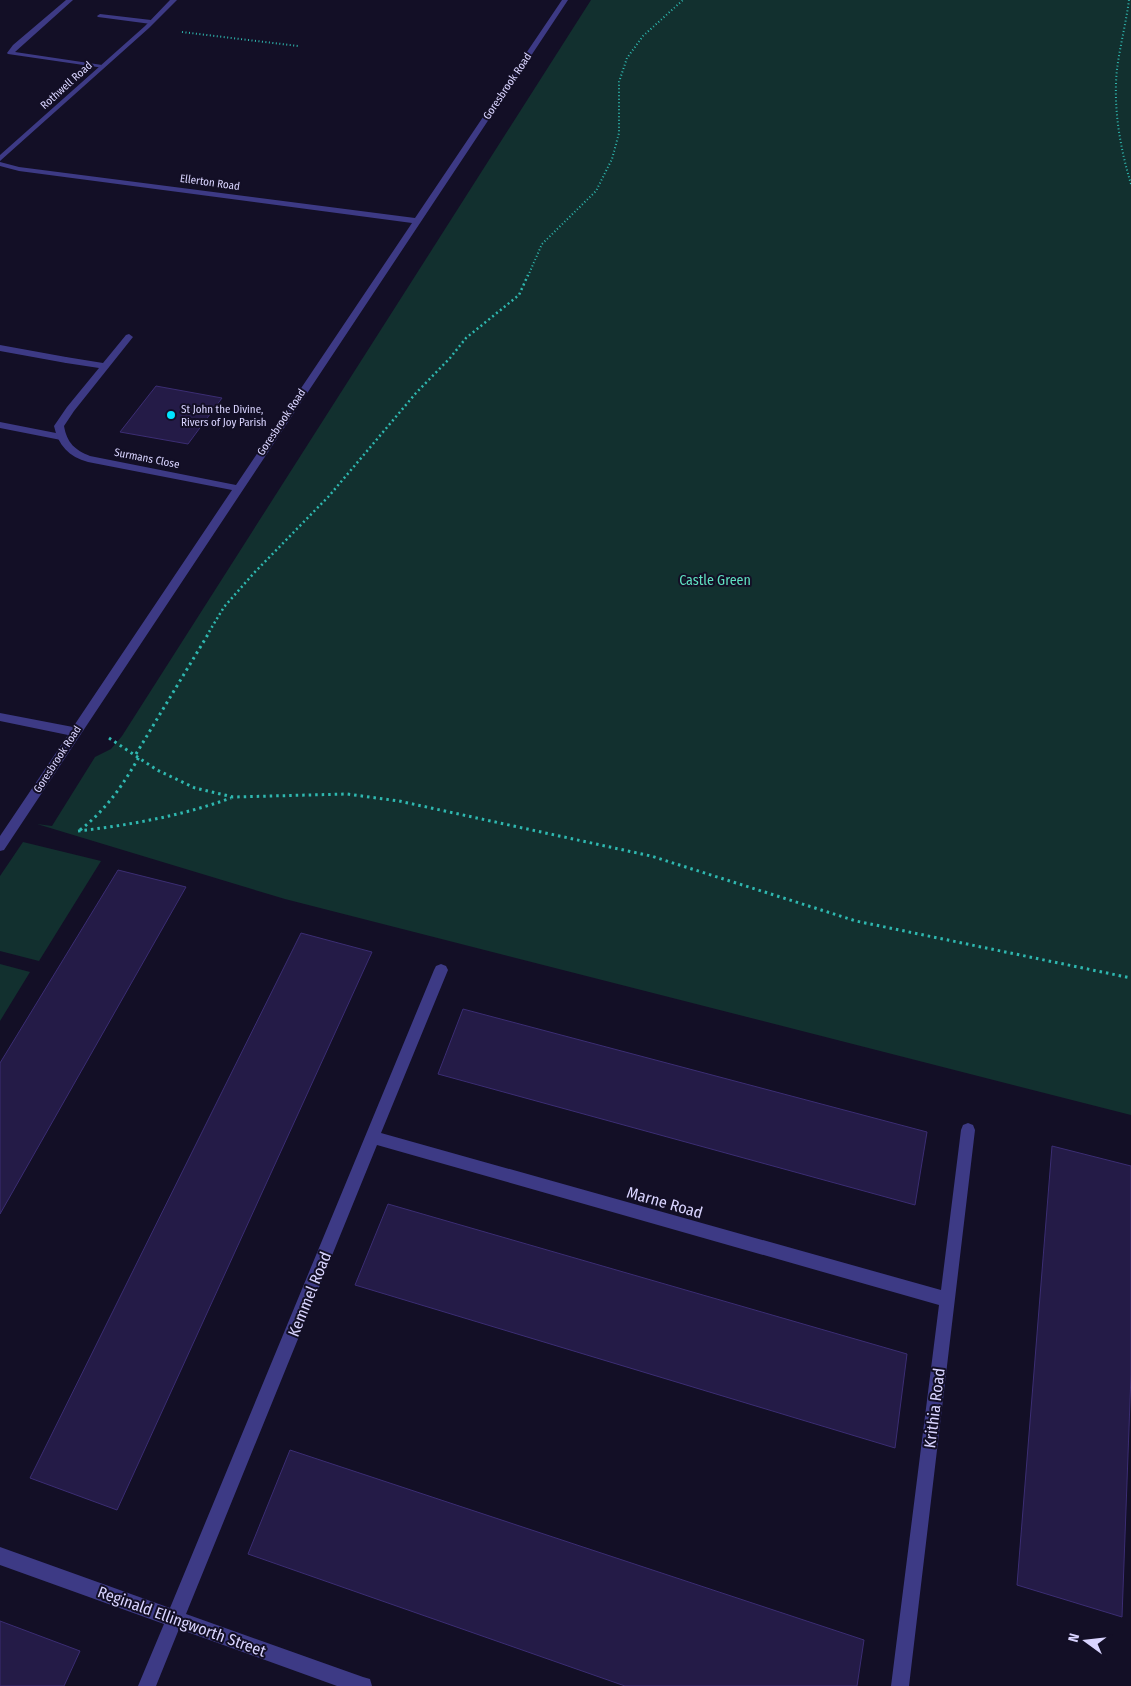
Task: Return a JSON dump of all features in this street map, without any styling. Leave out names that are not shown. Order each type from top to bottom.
[{"type":"street","points":[[70,0],[15,46],[10,53],[102,67]]},
{"type":"street","name":"Rothwell Road","points":[[0,159],[149,25],[174,0]]},
{"type":"street","name":"Goresbrook Road","points":[[0,846],[565,0]]},
{"type":"street","points":[[100,16],[149,25]]},
{"type":"street","name":"Ellerton Road","points":[[0,164],[417,221]]},
{"type":"street","points":[[0,425],[61,437],[59,426],[104,366],[129,337]]},
{"type":"street","points":[[0,348],[104,366]]},
{"type":"street","name":"Surmans Close","points":[[61,437],[66,448],[88,459],[238,488]]},
{"type":"street","points":[[0,717],[76,730]]},
{"type":"street","name":"Kemmel Road","points":[[147,1686],[441,970]]},
{"type":"street","name":"Krithia Road","points":[[900,1686],[968,1130]]},
{"type":"street","name":"Marne Road","points":[[373,1138],[947,1300]]},
{"type":"street","name":"Reginald Ellingworth Street","points":[[0,1556],[363,1686]]},
{"type":"path","points":[[233,797],[216,804],[131,825],[78,831],[104,810],[224,607],[253,574],[329,496],[416,393],[450,358],[466,338],[518,295],[542,244],[596,192],[612,159],[619,134],[620,82],[627,58],[643,36],[683,0]]},
{"type":"path","points":[[1129,0],[1116,70],[1118,115],[1125,168],[1131,184]]},
{"type":"path","points":[[149,25],[298,46]]},
{"type":"path","points":[[76,730],[102,734],[137,755],[157,770],[195,788],[233,797],[347,794],[400,801],[652,856],[856,921],[1131,978]]},
{"type":"green space","name":"Castle Green","points":[[591,0],[1131,0],[1131,1115],[285,899],[37,824],[52,826],[95,757],[111,749],[122,736]]},
{"type":"green space","points":[[23,842],[101,861],[39,961],[0,951],[0,876]]},
{"type":"green space","points":[[0,964],[30,972],[0,1021]]},
{"type":"building","name":"St John the Divine, Rivers of Joy Parish","points":[[156,386],[222,398],[188,444],[120,432]]},
{"type":"building","points":[[118,870],[186,887],[0,1214],[0,1063]]},
{"type":"building","points":[[301,933],[372,952],[117,1510],[30,1478]]},
{"type":"building","points":[[463,1009],[927,1132],[915,1205],[438,1074]]},
{"type":"building","points":[[1052,1146],[1131,1166],[1131,1374],[1122,1617],[1017,1585]]},
{"type":"building","points":[[388,1204],[907,1354],[895,1448],[355,1285]]},
{"type":"building","points":[[290,1450],[864,1640],[857,1686],[625,1686],[248,1554]]},
{"type":"building","points":[[0,1621],[80,1651],[64,1686],[0,1686]]},
{"type":"place","name":"St John the Divine, Rivers of Joy Parish","points":[[171,415]]}]
